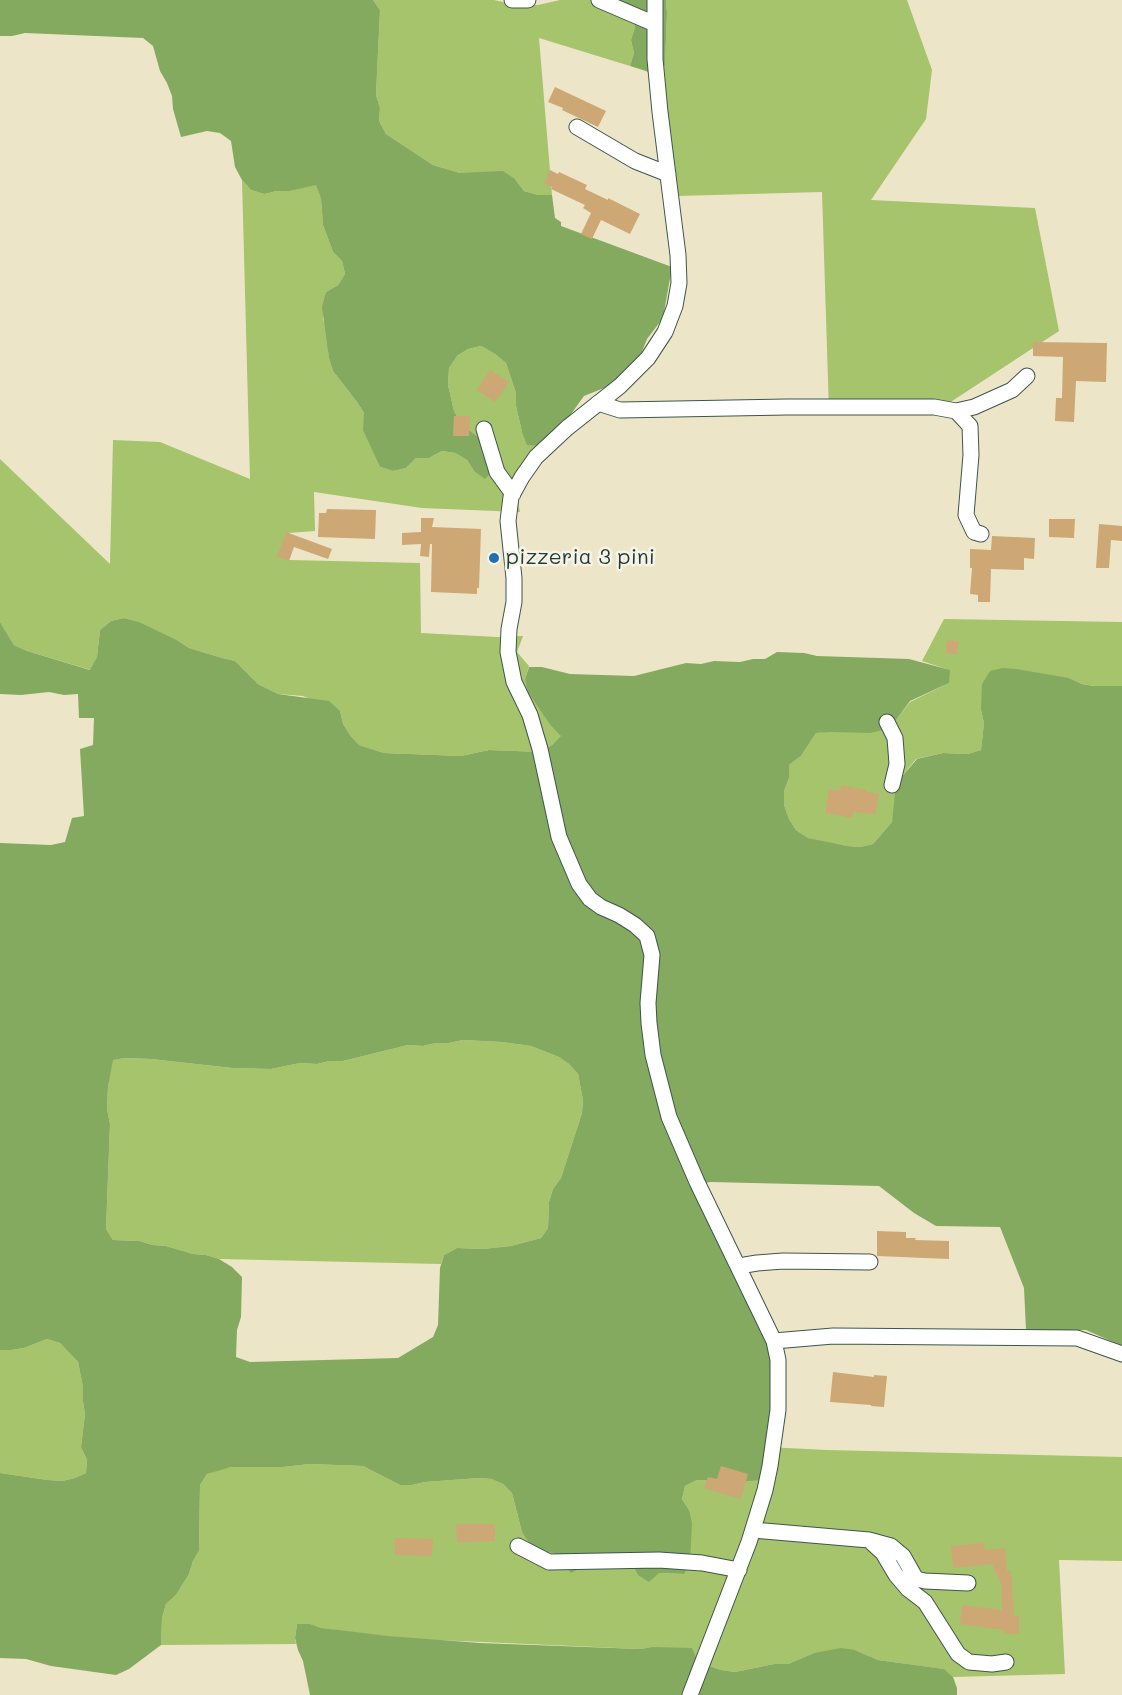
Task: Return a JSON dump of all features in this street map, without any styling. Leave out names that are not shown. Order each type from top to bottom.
[{"type":"street","points":[[512,0],[528,0]]},
{"type":"street","points":[[599,0],[655,24]]},
{"type":"street","points":[[655,0],[660,112],[678,255],[675,306],[666,332],[648,358],[620,387],[567,428],[536,457],[513,494],[508,521],[514,602],[508,652],[514,682],[530,715],[540,749],[559,837],[579,884],[590,899],[635,925],[646,936],[652,956],[648,1004],[653,1055],[669,1117],[774,1341],[778,1360],[778,1410],[767,1482],[739,1570],[690,1695]]},
{"type":"street","points":[[577,128],[635,161],[668,174]]},
{"type":"street","points":[[598,403],[620,410],[934,407],[956,411],[974,407],[1012,390],[1027,376]]},
{"type":"street","points":[[956,411],[970,426],[971,455],[966,515],[974,532],[981,534]]},
{"type":"street","points":[[484,429],[497,472],[513,494]]},
{"type":"street","points":[[887,722],[895,738],[897,764],[891,785]]},
{"type":"street","points":[[739,1266],[783,1261],[870,1262]]},
{"type":"street","points":[[774,1341],[832,1336],[1077,1338],[1122,1354]]},
{"type":"street","points":[[753,1530],[869,1540],[891,1546],[903,1556],[916,1579],[968,1583]]},
{"type":"street","points":[[869,1540],[883,1553],[896,1575],[925,1602],[958,1654],[969,1662],[992,1664],[1006,1662]]},
{"type":"street","points":[[518,1546],[549,1562],[659,1560],[702,1563],[739,1570]]},
{"type":"green space","points":[[0,0],[373,0],[380,10],[376,95],[380,108],[379,121],[386,134],[433,165],[460,173],[503,171],[515,179],[524,191],[538,195],[552,195],[555,218],[561,222],[561,226],[672,267],[663,318],[625,375],[614,384],[584,396],[561,428],[540,446],[527,445],[516,406],[516,393],[506,363],[481,346],[468,349],[457,356],[449,368],[448,385],[454,411],[461,424],[485,442],[495,468],[485,479],[474,471],[467,460],[455,453],[442,451],[429,458],[416,458],[406,468],[393,471],[380,467],[363,430],[364,413],[333,371],[329,358],[322,307],[326,292],[338,285],[345,274],[342,261],[333,252],[323,225],[321,199],[316,185],[264,194],[251,190],[235,167],[231,141],[220,133],[207,131],[181,137],[173,109],[172,96],[160,71],[153,46],[143,38],[25,33],[0,36]]},
{"type":"green space","points":[[373,0],[494,0],[512,4],[538,5],[560,0],[604,0],[632,12],[635,27],[631,40],[634,53],[630,66],[539,38],[552,195],[538,195],[524,191],[515,179],[460,173],[433,165],[386,134],[379,121],[380,108],[376,95],[380,10]]},
{"type":"green space","points":[[604,0],[666,0],[665,65],[659,81],[646,71],[630,66],[634,53],[631,40],[635,27],[632,13]]},
{"type":"green space","points":[[666,0],[907,0],[932,70],[926,119],[871,200],[1035,208],[1059,331],[940,409],[829,412],[822,192],[677,196],[663,71]]},
{"type":"green space","points":[[242,180],[251,190],[264,194],[290,191],[316,184],[321,199],[323,225],[333,252],[342,261],[345,274],[338,285],[326,292],[323,319],[327,332],[329,358],[333,371],[364,413],[364,430],[380,467],[393,471],[406,468],[416,458],[429,458],[442,451],[455,453],[467,460],[474,471],[485,442],[461,424],[454,411],[448,385],[449,368],[457,356],[468,349],[481,346],[506,363],[516,393],[516,406],[522,432],[540,446],[516,492],[520,512],[422,508],[314,492],[315,531],[288,533],[289,560],[420,563],[421,633],[523,636],[517,652],[529,666],[525,679],[551,726],[562,736],[541,752],[489,750],[461,756],[384,753],[359,745],[343,724],[340,711],[303,696],[278,694],[258,684],[235,661],[189,648],[138,622],[124,618],[111,621],[100,630],[97,657],[91,670],[14,645],[0,622],[0,459],[110,564],[113,440],[160,442],[250,479]]},
{"type":"green space","points":[[124,618],[139,622],[189,648],[235,661],[258,684],[278,694],[329,701],[340,711],[343,724],[359,745],[384,753],[461,756],[489,750],[541,752],[561,736],[551,726],[528,692],[525,679],[529,667],[542,667],[570,674],[634,676],[686,663],[765,659],[777,652],[817,656],[909,659],[950,670],[949,683],[910,701],[894,723],[883,730],[870,733],[816,733],[801,756],[789,765],[784,805],[796,830],[808,838],[860,847],[873,844],[892,822],[895,793],[899,780],[917,759],[943,753],[968,754],[981,750],[984,723],[981,710],[982,684],[990,671],[1003,668],[1016,669],[1069,678],[1094,686],[1122,686],[1122,1346],[1086,1330],[1026,1330],[1024,1288],[1000,1227],[936,1226],[914,1213],[879,1186],[710,1182],[694,1186],[772,1347],[775,1397],[761,1480],[734,1482],[697,1480],[685,1486],[682,1499],[689,1510],[692,1523],[690,1563],[684,1574],[659,1573],[649,1582],[638,1575],[632,1563],[582,1567],[571,1573],[554,1553],[541,1552],[532,1547],[522,1532],[512,1493],[503,1484],[492,1479],[479,1478],[400,1485],[363,1466],[310,1464],[283,1467],[231,1467],[207,1474],[200,1485],[199,1551],[176,1595],[166,1604],[162,1618],[161,1645],[129,1669],[116,1675],[51,1666],[26,1659],[0,1658],[0,1473],[62,1481],[86,1473],[87,1460],[81,1447],[85,1414],[78,1362],[60,1343],[47,1339],[24,1348],[0,1350],[0,843],[51,845],[65,842],[72,818],[84,816],[80,749],[93,745],[94,718],[79,718],[78,694],[64,695],[49,692],[21,695],[0,694],[0,622],[14,645],[90,670],[97,657],[100,630],[111,621]],"holes":[[[463,1040],[531,1046],[559,1057],[578,1074],[583,1100],[582,1113],[561,1178],[553,1189],[549,1202],[548,1228],[541,1238],[511,1246],[483,1249],[457,1248],[444,1255],[440,1268],[438,1325],[433,1337],[398,1358],[250,1362],[236,1357],[237,1330],[241,1317],[242,1277],[232,1267],[219,1259],[206,1255],[139,1241],[113,1240],[106,1229],[110,1124],[107,1109],[113,1060],[151,1059],[232,1068],[271,1069],[300,1063],[343,1061],[408,1045],[423,1046]]]},
{"type":"green space","points":[[944,619],[1122,622],[1122,686],[1095,686],[1082,684],[1069,678],[981,710],[984,723],[981,750],[968,754],[943,753],[916,759],[899,780],[892,822],[873,844],[860,847],[847,846],[808,838],[796,830],[784,805],[789,765],[801,756],[816,733],[894,723],[910,702],[949,683],[949,670],[922,661]]},
{"type":"green space","points":[[463,1040],[531,1046],[559,1057],[578,1074],[583,1100],[582,1113],[561,1178],[553,1189],[549,1202],[548,1228],[541,1238],[511,1246],[483,1249],[457,1248],[444,1255],[441,1264],[219,1259],[139,1241],[113,1240],[106,1229],[110,1124],[107,1109],[112,1060],[151,1059],[232,1068],[271,1069],[300,1063],[343,1061],[408,1045],[423,1046]]},
{"type":"green space","points":[[47,1339],[60,1343],[78,1362],[83,1387],[85,1414],[81,1447],[87,1460],[86,1473],[62,1481],[0,1473],[0,1350],[24,1348]]},
{"type":"green space","points":[[767,1447],[1122,1457],[1122,1561],[1059,1560],[1065,1674],[953,1677],[943,1669],[878,1660],[855,1650],[814,1653],[788,1664],[774,1664],[735,1672],[721,1670],[652,1647],[640,1649],[414,1639],[348,1632],[309,1624],[297,1624],[296,1644],[161,1645],[162,1618],[166,1604],[176,1595],[199,1551],[200,1485],[207,1474],[218,1470],[231,1467],[283,1467],[310,1464],[363,1466],[400,1485],[479,1478],[493,1479],[503,1484],[512,1493],[522,1532],[541,1552],[554,1553],[563,1563],[582,1567],[618,1560],[659,1573],[683,1574],[689,1510],[682,1499],[685,1486],[697,1480],[734,1482]]},
{"type":"green space","points":[[297,1624],[388,1636],[480,1643],[640,1649],[692,1648],[698,1662],[735,1672],[774,1664],[788,1664],[814,1653],[841,1648],[855,1650],[878,1660],[944,1669],[953,1677],[957,1695],[310,1695],[303,1661],[295,1638]]},
{"type":"building","points":[[555,87],[606,111],[598,127],[548,102]]},
{"type":"building","points":[[550,170],[587,185],[585,189],[640,214],[630,234],[601,220],[592,239],[581,234],[591,213],[583,208],[585,205],[551,189],[552,187],[544,183]]},
{"type":"building","points":[[1033,342],[1107,343],[1106,382],[1076,381],[1074,422],[1055,421],[1056,398],[1062,398],[1063,357],[1033,356]]},
{"type":"building","points":[[490,370],[509,382],[495,402],[477,390]]},
{"type":"building","points":[[454,416],[470,416],[469,436],[453,436]]},
{"type":"building","points":[[327,509],[376,510],[375,539],[318,537],[319,513],[326,513]]},
{"type":"building","points":[[421,518],[434,518],[432,527],[481,529],[477,594],[431,592],[432,544],[430,544],[429,557],[420,556],[421,544],[402,545],[402,533],[421,532]]},
{"type":"building","points":[[1049,519],[1075,519],[1074,538],[1049,537]]},
{"type":"building","points":[[1099,524],[1122,526],[1122,541],[1111,540],[1109,568],[1096,568]]},
{"type":"building","points":[[286,532],[332,549],[328,559],[294,547],[289,561],[277,557]]},
{"type":"building","points":[[992,536],[1035,538],[1034,559],[1024,558],[1024,570],[991,569],[990,602],[978,602],[978,595],[970,594],[972,568],[970,568],[970,549],[991,550]]},
{"type":"building","points":[[948,639],[959,642],[956,655],[945,652]]},
{"type":"building","points":[[841,785],[879,794],[875,814],[853,812],[852,818],[825,813],[829,789],[840,791]]},
{"type":"building","points":[[877,1231],[906,1232],[906,1238],[916,1238],[915,1240],[949,1241],[949,1259],[877,1256]]},
{"type":"building","points":[[833,1372],[874,1377],[874,1375],[887,1376],[884,1407],[830,1402]]},
{"type":"building","points":[[721,1466],[748,1474],[741,1499],[704,1488],[708,1477],[717,1479]]},
{"type":"building","points":[[456,1524],[495,1524],[495,1541],[457,1542]]},
{"type":"building","points":[[395,1538],[433,1539],[432,1556],[395,1555]]},
{"type":"building","points":[[984,1543],[985,1550],[1005,1548],[1007,1571],[1011,1571],[1014,1616],[1019,1616],[1019,1634],[1005,1634],[1005,1630],[960,1624],[962,1605],[1002,1610],[1001,1583],[992,1564],[953,1568],[951,1546]]},
{"type":"place","name":"pizzeria 3 pini","points":[[494,558]]}]
